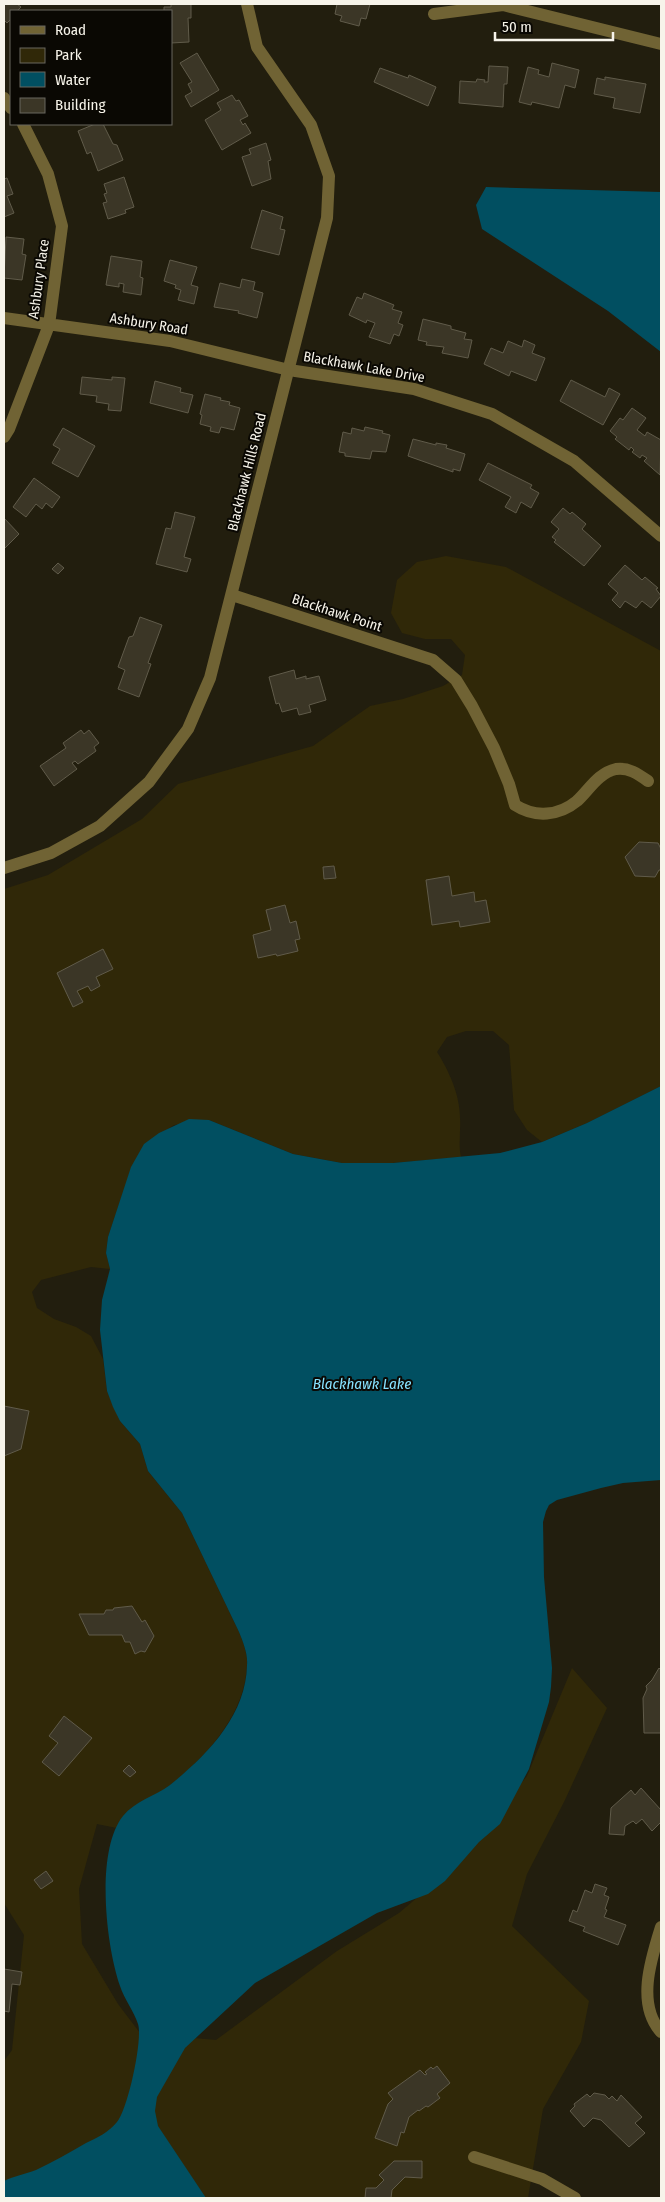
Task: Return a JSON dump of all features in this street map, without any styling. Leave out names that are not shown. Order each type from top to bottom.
[{"type":"street","name":"Blackhawk Hills Road","points":[[4,868],[51,853],[100,826],[149,782],[188,729],[210,678],[327,218],[329,176],[311,125],[257,47],[247,4]]},
{"type":"street","points":[[434,14],[503,5],[661,44]]},
{"type":"street","name":"Ashbury Place","points":[[4,437],[9,430],[49,324],[62,226],[48,174],[24,125]]},
{"type":"street","name":"Ashbury Road","points":[[4,318],[170,341],[288,370]]},
{"type":"street","name":"Blackhawk Lake Drive","points":[[288,370],[414,389],[492,414],[574,461],[661,536]]},
{"type":"street","name":"Blackhawk Point","points":[[232,595],[434,660],[456,680],[472,706],[494,748],[516,805],[524,811],[538,814],[556,813],[577,801],[607,772],[618,769],[633,771],[648,781]]},
{"type":"street","points":[[661,1927],[655,1946],[646,1992],[655,2025],[661,2032]]},
{"type":"street","points":[[474,2157],[542,2179],[575,2198]]},
{"type":"green space","points":[[446,556],[506,567],[661,651],[661,1086],[587,1123],[542,1142],[527,1130],[514,1110],[509,1045],[493,1031],[466,1031],[447,1037],[437,1052],[450,1075],[460,1109],[461,1157],[393,1163],[342,1163],[293,1154],[209,1120],[174,1125],[145,1144],[131,1169],[108,1237],[106,1253],[110,1269],[91,1267],[41,1280],[32,1292],[37,1308],[54,1319],[76,1327],[91,1336],[103,1359],[107,1391],[120,1421],[140,1444],[148,1471],[182,1513],[239,1632],[245,1648],[247,1661],[245,1683],[239,1700],[222,1733],[210,1748],[169,1786],[133,1808],[117,1828],[97,1824],[79,1889],[82,1944],[118,2004],[140,2033],[216,2040],[337,1951],[399,1913],[451,1869],[527,1776],[572,1668],[607,1708],[565,1800],[527,1874],[512,1926],[589,2001],[581,2042],[543,2109],[528,2198],[4,2198],[4,2061],[12,2050],[24,1935],[4,1903],[4,889],[48,875],[142,819],[178,784],[313,746],[370,706],[403,699],[443,686],[462,675],[465,655],[451,639],[425,639],[402,633],[391,613],[397,580],[417,562]]},
{"type":"water","points":[[486,187],[661,192],[661,352],[608,311],[482,229],[476,205]]},
{"type":"water","name":"Blackhawk Lake","points":[[661,1086],[661,1480],[623,1483],[601,1488],[557,1500],[549,1505],[546,1511],[543,1522],[544,1577],[552,1668],[549,1702],[529,1769],[500,1824],[479,1842],[445,1881],[428,1894],[377,1913],[255,1983],[185,2048],[157,2097],[155,2111],[158,2126],[206,2198],[4,2198],[4,2181],[36,2170],[99,2137],[114,2126],[121,2115],[134,2074],[139,2032],[136,2019],[120,1986],[107,1924],[106,1875],[114,1832],[128,1811],[139,1802],[170,1785],[198,1761],[222,1733],[232,1717],[240,1701],[245,1684],[247,1657],[239,1632],[182,1513],[148,1471],[140,1444],[120,1421],[107,1391],[100,1330],[102,1300],[110,1269],[106,1253],[108,1237],[131,1167],[144,1144],[159,1133],[189,1119],[209,1120],[293,1154],[342,1163],[393,1163],[500,1153],[542,1142],[587,1123]]},
{"type":"building","points":[[4,4],[17,4],[21,7],[18,10],[10,10],[10,20],[7,23],[4,20]]},
{"type":"building","points":[[171,4],[191,4],[191,18],[188,18],[189,42],[172,43],[172,10],[164,10],[164,7],[171,7]]},
{"type":"building","points":[[337,4],[370,4],[366,19],[361,18],[359,26],[340,21],[342,16],[335,14]]},
{"type":"building","points":[[197,53],[219,90],[191,107],[185,96],[192,92],[188,84],[192,82],[180,63]]},
{"type":"building","points":[[552,63],[579,70],[575,88],[565,85],[559,108],[532,102],[531,105],[519,102],[528,67],[539,70],[538,74],[549,77]]},
{"type":"building","points":[[489,66],[508,67],[507,84],[504,84],[503,107],[459,103],[460,81],[476,82],[477,79],[488,82]]},
{"type":"building","points":[[380,68],[408,78],[409,75],[436,87],[428,106],[374,82]]},
{"type":"building","points":[[605,77],[646,84],[640,113],[613,108],[615,98],[594,94],[597,78],[605,80]]},
{"type":"building","points":[[232,95],[236,101],[239,100],[248,116],[240,120],[243,125],[245,123],[251,133],[222,150],[205,120],[221,110],[217,103]]},
{"type":"building","points":[[93,125],[104,125],[113,144],[117,145],[123,160],[98,171],[91,152],[87,154],[78,131]]},
{"type":"building","points":[[266,143],[271,160],[268,161],[271,179],[252,186],[242,157],[251,154],[249,149]]},
{"type":"building","points":[[124,177],[134,207],[125,210],[126,213],[108,219],[103,203],[107,202],[104,194],[107,193],[104,184]]},
{"type":"building","points":[[7,178],[13,194],[7,196],[14,213],[4,217],[4,179]]},
{"type":"building","points":[[262,210],[283,217],[280,229],[285,230],[279,255],[251,248]]},
{"type":"building","points":[[6,237],[24,239],[22,254],[26,255],[22,280],[4,278]]},
{"type":"building","points":[[111,256],[142,261],[140,277],[143,278],[141,295],[123,292],[124,284],[119,283],[119,287],[106,285]]},
{"type":"building","points":[[170,260],[197,267],[191,285],[198,287],[194,304],[178,300],[181,290],[175,288],[176,285],[164,281]]},
{"type":"building","points":[[242,279],[255,282],[253,290],[263,293],[257,318],[238,313],[239,311],[214,307],[220,283],[240,288]]},
{"type":"building","points":[[364,293],[394,305],[392,309],[402,312],[398,323],[403,325],[399,336],[394,334],[390,344],[369,337],[375,323],[367,320],[366,323],[349,315],[357,297],[362,299]]},
{"type":"building","points":[[423,319],[451,326],[451,329],[466,333],[464,339],[472,340],[468,358],[442,353],[444,347],[426,345],[427,342],[418,340]]},
{"type":"building","points":[[524,340],[535,345],[532,353],[545,358],[536,381],[511,371],[509,376],[484,364],[491,348],[503,353],[508,341],[522,347]]},
{"type":"building","points":[[82,377],[112,380],[112,377],[125,378],[121,411],[108,410],[109,404],[96,402],[97,396],[80,394]]},
{"type":"building","points":[[571,380],[605,397],[609,388],[620,394],[603,425],[560,401]]},
{"type":"building","points":[[155,381],[181,388],[180,392],[193,395],[188,413],[150,403]]},
{"type":"building","points":[[205,394],[221,398],[220,400],[230,402],[229,405],[240,408],[234,430],[221,427],[219,433],[210,431],[211,427],[200,424],[202,415],[200,414]]},
{"type":"building","points":[[632,408],[646,418],[637,430],[645,436],[647,432],[661,440],[660,475],[644,461],[647,458],[642,455],[640,458],[632,452],[634,450],[631,447],[629,450],[615,439],[617,437],[610,431],[620,418],[623,420]]},
{"type":"building","points":[[365,427],[383,431],[382,433],[390,435],[386,452],[372,451],[370,459],[345,456],[345,453],[339,452],[343,432],[351,434],[352,428],[364,431]]},
{"type":"building","points":[[63,428],[95,446],[78,477],[52,463],[60,449],[53,445]]},
{"type":"building","points":[[413,439],[436,445],[436,443],[447,445],[446,448],[465,454],[460,471],[453,469],[453,472],[408,456]]},
{"type":"building","points":[[488,463],[532,485],[530,488],[539,493],[531,508],[521,502],[516,513],[505,507],[511,497],[479,480]]},
{"type":"building","points":[[34,478],[60,497],[52,508],[46,503],[42,509],[36,504],[26,517],[13,507]]},
{"type":"building","points":[[563,508],[570,514],[572,512],[586,524],[582,529],[601,546],[584,566],[554,542],[556,540],[552,537],[559,529],[551,522]]},
{"type":"building","points":[[175,512],[195,517],[184,557],[191,559],[187,572],[156,564],[166,528],[171,529]]},
{"type":"building","points":[[4,518],[19,534],[4,549]]},
{"type":"building","points":[[58,563],[64,568],[58,574],[52,569]]},
{"type":"building","points":[[625,565],[642,580],[645,577],[658,588],[656,589],[661,596],[651,608],[642,601],[636,608],[625,601],[620,608],[612,600],[618,593],[608,584]]},
{"type":"building","points":[[140,617],[162,625],[148,663],[151,664],[139,697],[118,689],[125,670],[118,667],[129,637],[133,636]]},
{"type":"building","points":[[294,670],[296,679],[306,676],[306,679],[319,676],[326,700],[309,705],[311,712],[299,715],[297,708],[282,712],[279,703],[276,704],[269,677]]},
{"type":"building","points":[[81,730],[84,734],[89,730],[99,743],[94,747],[96,751],[78,764],[75,761],[72,763],[77,769],[54,786],[40,766],[66,748],[63,743]]},
{"type":"building","points":[[639,842],[658,843],[661,849],[661,870],[659,870],[655,877],[635,876],[625,857]]},
{"type":"building","points":[[334,866],[336,878],[324,879],[323,867]]},
{"type":"building","points":[[449,876],[452,896],[474,892],[475,902],[486,900],[490,922],[460,927],[459,921],[432,925],[426,880]]},
{"type":"building","points":[[285,905],[290,923],[296,921],[300,939],[295,940],[298,951],[258,958],[253,935],[271,930],[266,910]]},
{"type":"building","points":[[103,949],[113,969],[96,977],[100,986],[91,991],[88,986],[77,991],[83,1002],[73,1007],[57,973]]},
{"type":"building","points":[[4,1406],[29,1411],[21,1449],[4,1456]]},
{"type":"building","points":[[132,1606],[142,1622],[145,1620],[154,1636],[145,1652],[141,1651],[135,1654],[130,1642],[125,1642],[122,1635],[89,1635],[79,1614],[104,1614],[106,1610]]},
{"type":"building","points":[[659,1668],[661,1670],[661,1733],[644,1733],[643,1698],[647,1689],[646,1686]]},
{"type":"building","points":[[64,1716],[92,1738],[59,1776],[42,1762],[58,1743],[49,1736]]},
{"type":"building","points":[[129,1765],[136,1772],[130,1777],[123,1771]]},
{"type":"building","points":[[641,1788],[661,1810],[661,1822],[652,1831],[642,1819],[636,1824],[633,1821],[625,1826],[624,1835],[609,1834],[611,1808],[631,1790],[635,1795]]},
{"type":"building","points":[[46,1871],[53,1881],[41,1889],[34,1880]]},
{"type":"building","points":[[595,1884],[607,1888],[604,1895],[609,1897],[604,1917],[626,1925],[618,1945],[583,1931],[585,1927],[569,1921],[573,1910],[577,1912],[585,1890],[592,1893]]},
{"type":"building","points":[[4,1969],[22,1972],[20,1985],[12,1984],[9,2012],[4,2011]]},
{"type":"building","points":[[437,2066],[450,2083],[437,2094],[440,2098],[409,2117],[404,2133],[401,2132],[397,2146],[375,2138],[388,2104],[393,2099],[388,2093],[420,2070],[425,2075],[427,2074],[425,2072],[431,2067],[433,2069]]},
{"type":"building","points":[[594,2093],[605,2095],[609,2099],[612,2096],[617,2101],[621,2095],[642,2117],[635,2123],[645,2133],[629,2147],[601,2120],[593,2118],[584,2127],[570,2111],[575,2106],[574,2104],[587,2094],[590,2097]]},
{"type":"building","points":[[394,2161],[422,2161],[422,2178],[405,2177],[392,2190],[391,2198],[365,2198],[366,2188],[376,2188],[384,2180],[379,2175]]}]
